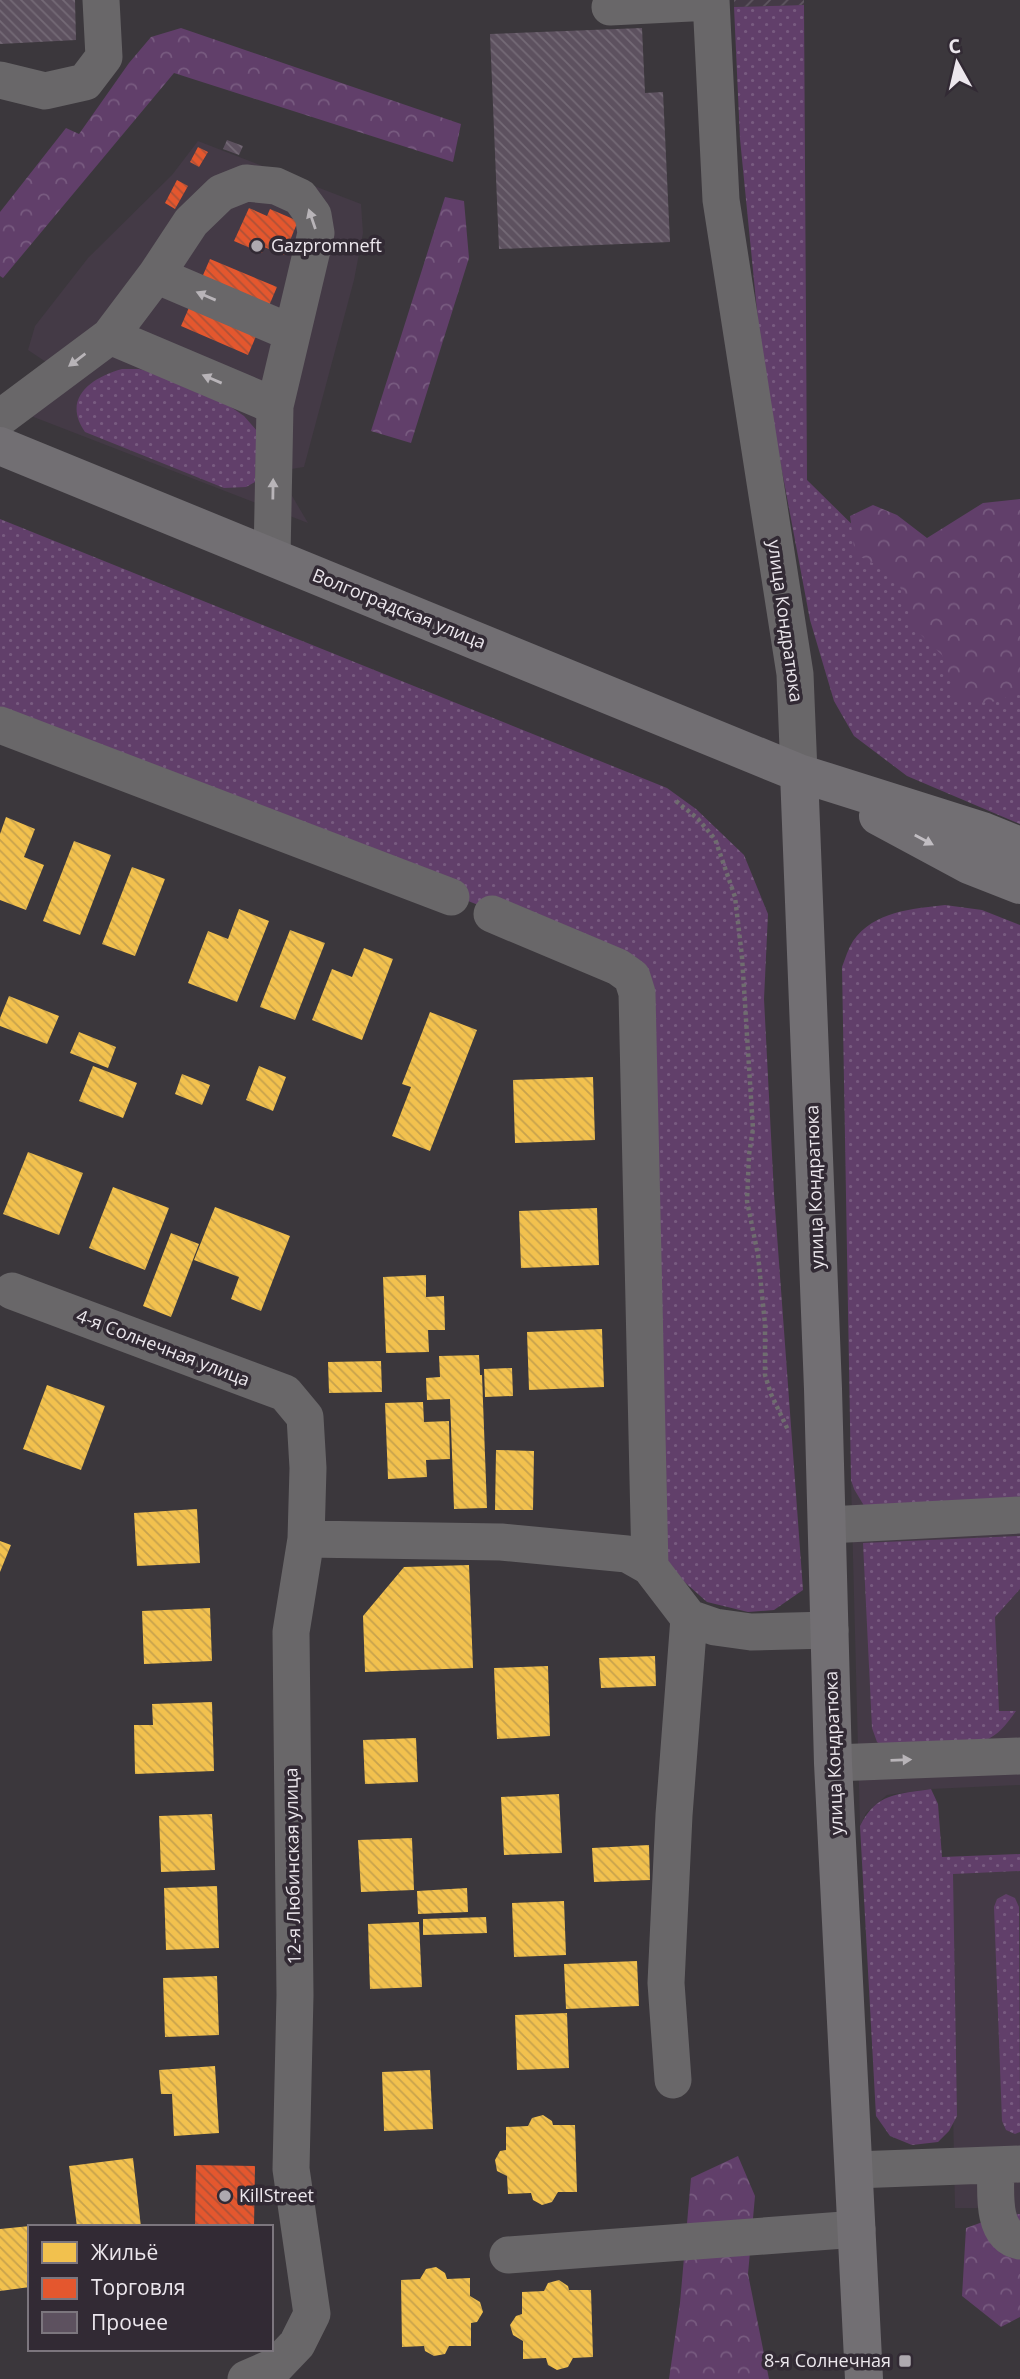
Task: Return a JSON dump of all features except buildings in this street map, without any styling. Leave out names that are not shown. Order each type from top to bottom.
[{"type":"main road","name":"Волгоградская улица","points":[[0,446],[799,773],[984,831],[1020,846]]},
{"type":"main road","name":"Волгоградская улица","points":[[799,773],[970,865],[1020,885]]},
{"type":"main road","name":"улица Кондратюка","points":[[799,773],[828,1525],[833,1763],[864,2379]]},
{"type":"street","points":[[0,80],[45,90],[85,82],[104,57],[101,0]]},
{"type":"street","points":[[610,7],[711,1]]},
{"type":"street","name":"улица Кондратюка","points":[[711,1],[721,200],[795,674],[799,773]]},
{"type":"street","points":[[0,418],[110,336],[156,275],[191,222],[220,193],[246,183],[276,186],[300,197],[313,215],[316,233],[275,406],[272,557]]},
{"type":"street","points":[[156,275],[292,332]]},
{"type":"street","points":[[110,336],[275,406]]},
{"type":"street","points":[[0,725],[451,897]]},
{"type":"street","points":[[492,914],[618,967],[632,977],[638,993],[650,1567]]},
{"type":"street","name":"4-я Солнечная улица","points":[[12,1291],[285,1394],[305,1417]]},
{"type":"street","name":"12-я Любинская улица","points":[[246,2379],[276,2366],[298,2344],[312,2314],[291,2169],[295,1995],[290,1632],[306,1539],[308,1468],[305,1417]]},
{"type":"street","points":[[828,1525],[1020,1515]]},
{"type":"street","points":[[306,1539],[501,1542],[627,1554],[650,1567],[689,1618],[751,1632],[830,1630]]},
{"type":"street","points":[[673,2080],[667,1983],[674,1815],[689,1618]]},
{"type":"street","points":[[833,1763],[1020,1756]]},
{"type":"street","points":[[854,2170],[1008,2164],[997,2204],[1001,2227],[1014,2240],[1020,2241]]},
{"type":"street","points":[[508,2255],[857,2229]]},
{"type":"path","points":[[676,801],[698,819],[715,839],[726,866],[738,916],[752,1129],[747,1201],[758,1255],[764,1310],[765,1375],[771,1394],[790,1432]]},
{"type":"shaded area","points":[[734,0],[804,0],[804,5],[734,7]]},
{"type":"shaded area","points":[[198,141],[361,204],[363,233],[354,280],[304,467],[285,470],[288,489],[308,523],[0,404],[55,368],[28,350],[35,326],[88,258],[172,175]]},
{"type":"shaded area","points":[[851,1480],[854,1489],[1020,1506],[1020,1785],[931,1789],[887,1795],[866,1813],[860,1826]]},
{"type":"shaded area","points":[[1020,1865],[1020,2230],[1006,2208],[955,2208],[948,1867]]},
{"type":"green space","points":[[804,5],[807,480],[876,548],[1020,568],[1020,824],[907,776],[854,736],[834,701],[810,620],[759,331],[740,139],[734,7]]},
{"type":"green space","points":[[181,28],[461,124],[453,162],[174,73],[3,278],[0,276],[0,212],[66,128],[79,134],[129,63],[151,37]]},
{"type":"green space","points":[[445,197],[464,201],[469,258],[411,443],[371,431]]},
{"type":"green space","points":[[122,369],[139,369],[158,374],[228,405],[244,416],[257,431],[255,482],[246,487],[224,488],[85,432],[79,420],[78,400],[90,384]]},
{"type":"green space","points":[[1020,499],[1020,693],[989,703],[956,697],[942,655],[914,628],[896,575],[855,554],[850,516],[873,505],[897,515],[927,538],[983,503]]},
{"type":"green space","points":[[0,519],[667,788],[696,809],[744,855],[768,914],[764,999],[774,1194],[803,1590],[774,1610],[748,1612],[707,1602],[671,1570],[663,1547],[646,971],[0,717]]},
{"type":"green space","points":[[945,905],[982,910],[1020,925],[1020,1506],[866,1509],[851,1480],[842,967],[853,941],[872,923],[894,913]]},
{"type":"green space","points":[[1020,1536],[1020,1589],[995,1617],[999,1711],[1016,1711],[998,1733],[981,1742],[941,1748],[887,1749],[877,1742],[872,1728],[863,1543]]},
{"type":"green space","points":[[931,1789],[938,1804],[942,1857],[1020,1854],[1020,1871],[953,1874],[957,2116],[949,2131],[938,2142],[912,2145],[890,2136],[876,2116],[860,1826],[866,1815],[881,1801],[898,1794]]},
{"type":"green space","points":[[1006,1894],[1015,1898],[1019,1907],[1020,2132],[1015,2134],[1006,2130],[1002,2121],[994,1907],[997,1899]]},
{"type":"green space","points":[[738,2156],[755,2196],[748,2274],[769,2379],[669,2379],[680,2303],[691,2178]]},
{"type":"green space","points":[[1020,2214],[1020,2317],[1001,2327],[962,2296],[966,2228],[1002,2215]]},
{"type":"place","name":"Gazpromneft","points":[[257,246]]},
{"type":"place","name":"KillStreet","points":[[225,2196]]},
{"type":"place","name":"8-я Солнечная","points":[[905,2361]]}]
